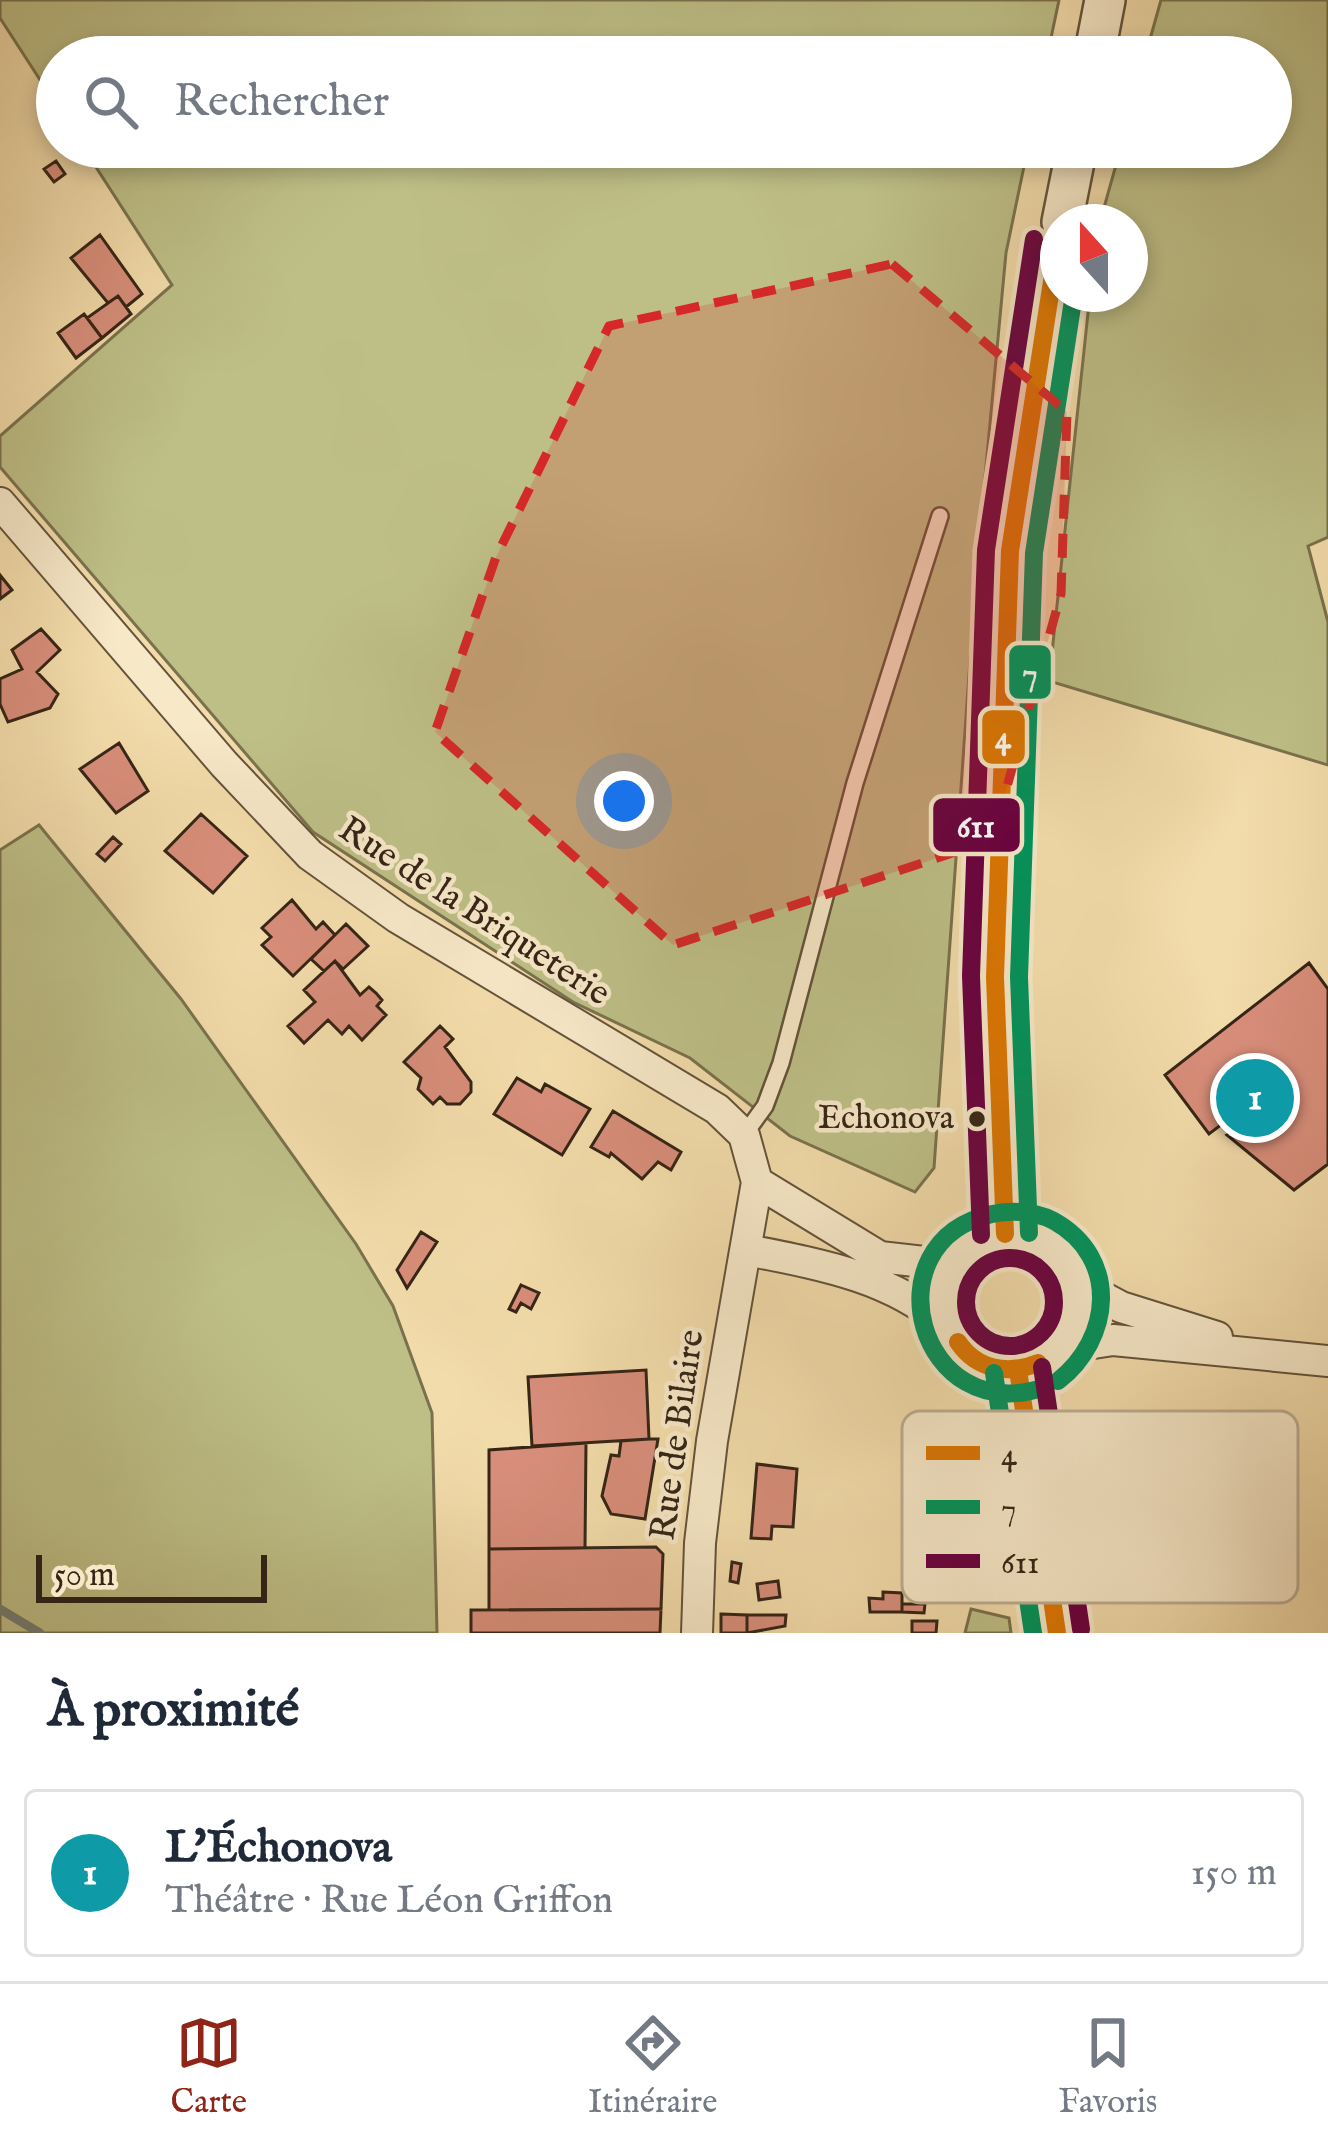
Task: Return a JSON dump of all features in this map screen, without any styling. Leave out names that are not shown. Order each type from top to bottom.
[{"type":"street","points":[[1098,36],[1105,0]]},
{"type":"street","points":[[1066,204],[1073,168]]},
{"type":"street","points":[[1005,1234],[995,977],[1010,551],[1047,312]]},
{"type":"street","name":"Rue de la Briqueterie","points":[[0,503],[224,764],[310,855],[398,918],[717,1109],[744,1136]]},
{"type":"street","points":[[744,1136],[758,1182],[880,1257],[924,1262],[958,1259]]},
{"type":"street","name":"Rue de Bilaire","points":[[697,1633],[710,1461],[758,1182]]},
{"type":"street","points":[[747,1250],[844,1269],[899,1294],[946,1325],[967,1355],[983,1364],[1018,1370],[1042,1363],[1061,1348],[1075,1324],[1076,1283],[1069,1266],[1041,1241],[1005,1234],[979,1242],[958,1259],[943,1291],[946,1325]]},
{"type":"street","points":[[1076,1283],[1121,1307],[1268,1354]]},
{"type":"street","points":[[1061,1348],[1113,1340],[1328,1361]]},
{"type":"street","points":[[1018,1370],[1023,1411]]},
{"type":"street","points":[[1052,1603],[1057,1633]]},
{"type":"lane","points":[[744,1136],[765,1106],[781,1063],[861,762],[940,516]]},
{"type":"highlighted area","points":[[892,264],[1067,412],[1061,594],[992,840],[673,945],[435,732],[496,557],[609,326]]},
{"type":"green space","points":[[0,0],[1059,0],[1051,36],[36,36],[36,74],[0,18]]},
{"type":"green space","points":[[1161,0],[1328,0],[1328,537],[1308,546],[1328,622],[1328,765],[1049,681],[1088,312],[1148,312],[1148,204],[1105,204],[1115,168],[1292,168],[1292,36],[1151,36]]},
{"type":"green space","points":[[97,168],[1024,168],[1006,253],[977,562],[934,1168],[915,1192],[790,1136],[690,1058],[573,1002],[313,832],[0,467],[0,436],[172,285]]},
{"type":"green space","points":[[39,825],[181,999],[356,1244],[393,1306],[432,1413],[437,1633],[0,1633],[0,850]]},
{"type":"green space","points":[[971,1609],[1009,1618],[1011,1633],[965,1633]]},
{"type":"building","points":[[61,168],[65,174],[54,182],[44,169]]},
{"type":"building","points":[[100,235],[142,294],[126,307],[118,296],[108,303],[71,258]]},
{"type":"building","points":[[118,296],[131,314],[102,338],[87,318]]},
{"type":"building","points":[[84,314],[102,338],[76,358],[58,333]]},
{"type":"building","points":[[0,575],[12,590],[0,599]]},
{"type":"building","points":[[41,629],[60,650],[37,672],[58,694],[50,708],[8,722],[0,704],[0,679],[22,669],[12,650]]},
{"type":"building","points":[[119,743],[148,791],[116,813],[80,769]]},
{"type":"building","points":[[201,814],[247,856],[213,893],[165,851]]},
{"type":"building","points":[[113,837],[121,844],[105,861],[97,854]]},
{"type":"building","points":[[292,900],[316,929],[323,922],[335,935],[293,976],[262,945],[271,937],[262,928]]},
{"type":"building","points":[[346,924],[368,946],[343,969],[335,961],[324,971],[311,959]]},
{"type":"building","points":[[335,961],[360,995],[369,987],[376,993],[382,1000],[377,1006],[386,1015],[362,1040],[349,1026],[342,1034],[328,1020],[304,1043],[288,1026],[315,1002],[304,990]]},
{"type":"building","points":[[1309,963],[1328,989],[1328,1164],[1294,1190],[1227,1135],[1234,1131],[1226,1121],[1209,1134],[1165,1075]]},
{"type":"building","points":[[440,1026],[453,1039],[445,1047],[471,1082],[471,1092],[460,1104],[447,1104],[440,1097],[433,1104],[418,1089],[421,1078],[404,1062]]},
{"type":"building","points":[[517,1078],[541,1092],[545,1084],[590,1109],[562,1155],[494,1114]]},
{"type":"building","points":[[613,1111],[681,1152],[671,1170],[658,1162],[642,1179],[611,1153],[609,1157],[591,1147]]},
{"type":"building","points":[[421,1232],[437,1242],[407,1288],[397,1270]]},
{"type":"building","points":[[521,1285],[539,1293],[531,1309],[521,1303],[516,1312],[509,1309]]},
{"type":"building","points":[[646,1370],[649,1439],[532,1446],[528,1377]]},
{"type":"building","points":[[658,1439],[645,1519],[611,1514],[602,1496],[611,1455],[619,1456],[621,1441]]},
{"type":"building","points":[[586,1443],[585,1548],[489,1549],[489,1450]]},
{"type":"building","points":[[757,1464],[797,1469],[793,1527],[772,1526],[771,1539],[751,1538]]},
{"type":"building","points":[[656,1547],[663,1554],[661,1609],[489,1610],[489,1549]]},
{"type":"building","points":[[732,1562],[741,1564],[738,1583],[730,1581]]},
{"type":"building","points":[[778,1581],[780,1597],[759,1600],[757,1584]]},
{"type":"building","points":[[883,1592],[902,1593],[902,1612],[870,1612],[869,1598],[883,1599]]},
{"type":"building","points":[[902,1604],[925,1604],[924,1613],[902,1612]]},
{"type":"building","points":[[661,1609],[660,1633],[471,1633],[471,1610]]},
{"type":"building","points":[[721,1614],[747,1615],[747,1633],[721,1633]]},
{"type":"building","points":[[747,1615],[786,1615],[785,1626],[747,1633]]},
{"type":"building","points":[[912,1621],[937,1621],[936,1633],[912,1633]]},
{"type":"waterway","points":[[0,1609],[40,1633]]},
{"type":"transit line","name":"611","points":[[981,1235],[971,976],[986,550],[1034,239]]},
{"type":"transit line","name":"4","points":[[1005,1234],[995,977],[1010,551],[1047,312]]},
{"type":"transit line","name":"7","points":[[1029,1233],[1019,977],[1034,553],[1071,312]]},
{"type":"transit line","name":"7","points":[[1045,1387],[1001,1393],[966,1382],[940,1359],[924,1327],[921,1292],[930,1259],[953,1231],[992,1214],[1031,1213],[1054,1221],[1090,1256],[1099,1277],[1098,1322],[1076,1364],[1058,1381]]},
{"type":"transit line","name":"611","points":[[1010,1258],[1041,1271],[1054,1302],[1041,1333],[1010,1346],[979,1333],[966,1302],[979,1271],[1010,1258]]},
{"type":"transit line","name":"4","points":[[958,1342],[974,1359],[994,1368],[1038,1363]]},
{"type":"transit line","name":"611","points":[[1042,1367],[1049,1411]]},
{"type":"transit line","name":"4","points":[[1018,1370],[1024,1411]]},
{"type":"transit line","name":"7","points":[[994,1373],[1000,1411]]},
{"type":"transit line","name":"7","points":[[1028,1603],[1033,1633]]},
{"type":"transit line","name":"4","points":[[1053,1603],[1057,1633]]},
{"type":"transit line","name":"611","points":[[1077,1603],[1081,1629]]},
{"type":"place","name":"L'Échonova","points":[[1255,1098]]},
{"type":"place","name":"Echonova","points":[[977,1119]]}]
